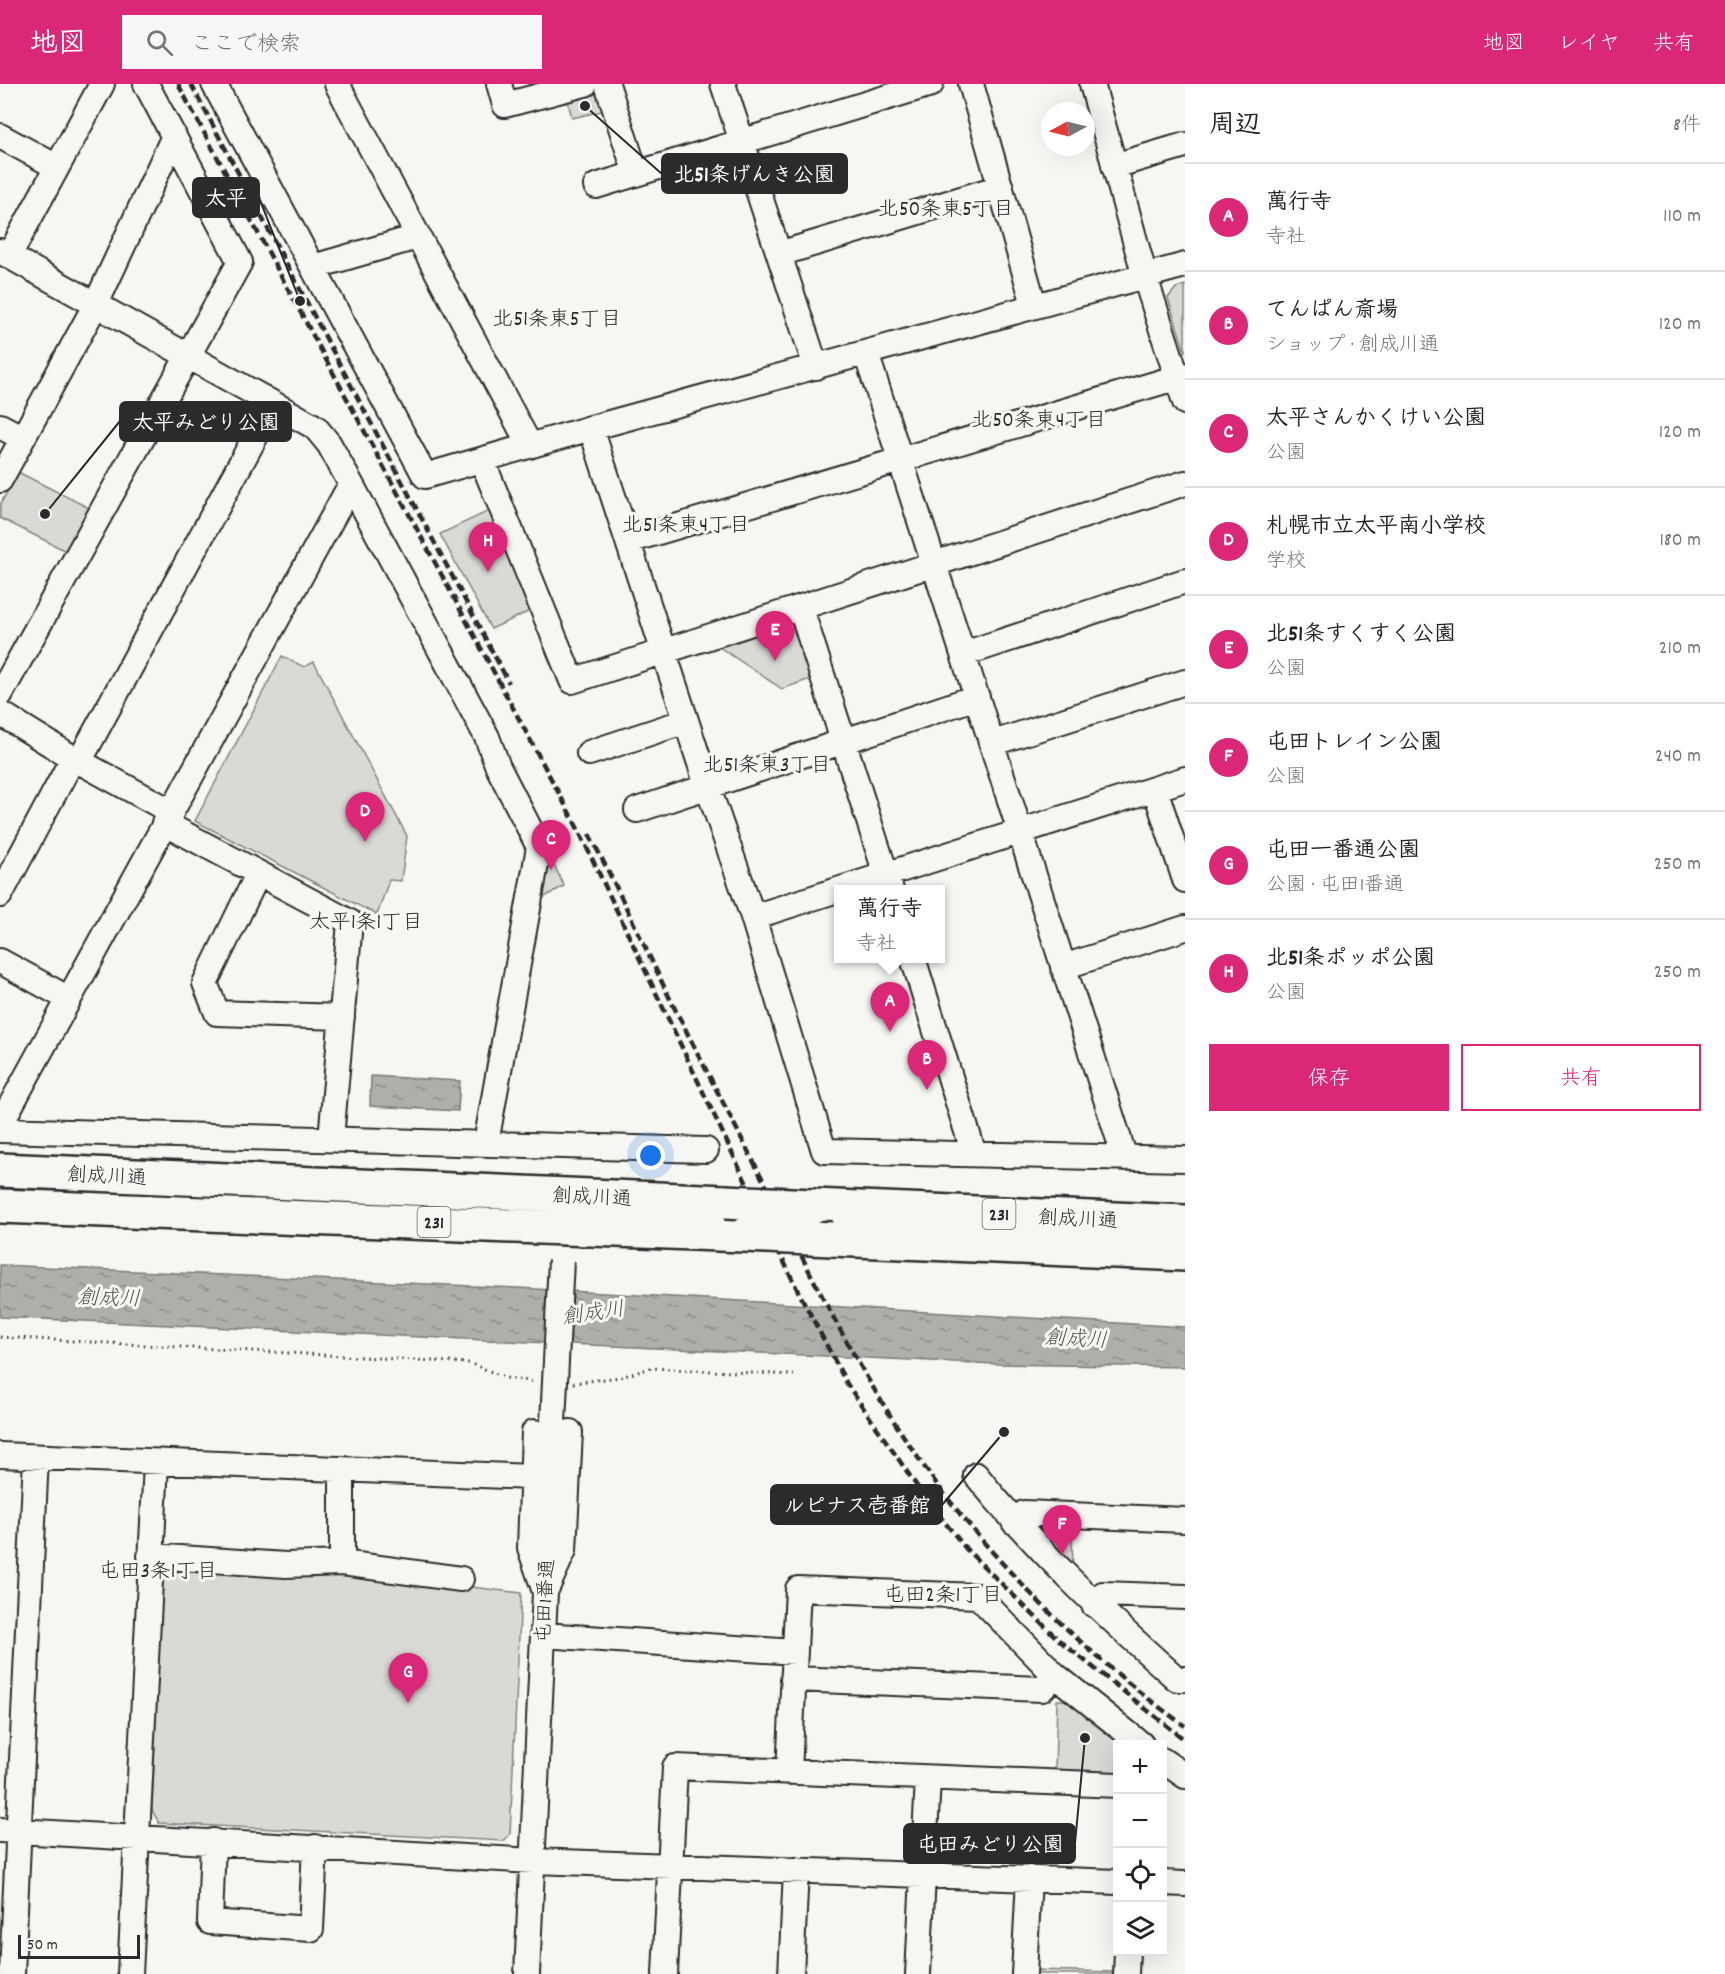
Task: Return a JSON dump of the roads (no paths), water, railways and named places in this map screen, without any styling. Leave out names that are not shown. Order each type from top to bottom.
[{"type":"highway","name":"創成川通","points":[[0,1170],[1185,1222]]},
{"type":"highway","name":"創成川通","points":[[0,1206],[1185,1254]]},
{"type":"street","points":[[101,84],[57,167],[4,254],[315,427],[329,444],[351,483],[487,737],[498,767],[539,847],[486,1143]]},
{"type":"street","points":[[0,695],[240,262],[146,84]]},
{"type":"street","points":[[214,84],[424,476],[1185,265]]},
{"type":"street","points":[[337,84],[530,446]]},
{"type":"street","points":[[499,84],[505,105],[585,84]]},
{"type":"street","points":[[607,84],[636,174]]},
{"type":"street","points":[[723,84],[816,367]]},
{"type":"street","points":[[596,186],[931,84]]},
{"type":"street","points":[[971,84],[1034,305]]},
{"type":"street","points":[[1092,84],[1144,277],[1181,376],[1185,402]]},
{"type":"street","points":[[0,136],[57,167]]},
{"type":"street","points":[[0,480],[96,304],[174,136]]},
{"type":"street","points":[[1114,166],[1185,145]]},
{"type":"street","points":[[779,254],[1001,187]]},
{"type":"street","points":[[314,267],[417,237]]},
{"type":"street","points":[[866,353],[1125,1158]]},
{"type":"street","points":[[628,541],[1181,376]]},
{"type":"street","points":[[0,895],[273,404]]},
{"type":"street","points":[[0,426],[23,438]]},
{"type":"street","points":[[591,428],[706,785],[753,917],[824,1151],[1185,1159]]},
{"type":"street","points":[[482,460],[573,681],[1185,483]]},
{"type":"street","points":[[0,1125],[351,483]]},
{"type":"street","points":[[964,654],[1185,581]]},
{"type":"street","points":[[801,609],[888,882],[1021,831],[1185,779]]},
{"type":"street","points":[[993,743],[1185,682]]},
{"type":"street","points":[[637,810],[706,785],[844,743],[977,697]]},
{"type":"street","points":[[0,713],[258,874],[350,922],[331,1139]]},
{"type":"street","points":[[589,753],[686,721]]},
{"type":"street","points":[[1155,789],[1185,880]]},
{"type":"street","points":[[258,874],[205,983],[217,1014],[342,1017]]},
{"type":"street","points":[[753,917],[834,896]]},
{"type":"street","points":[[1063,967],[1185,928]]},
{"type":"street","points":[[0,961],[69,999]]},
{"type":"street","points":[[915,963],[974,1154]]},
{"type":"street","points":[[0,1130],[706,1150]]},
{"type":"street","name":"屯田1番通","points":[[527,1974],[562,1227]]},
{"type":"street","points":[[534,1432],[530,1548],[545,1592]]},
{"type":"street","points":[[545,1592],[564,1550],[570,1432]]},
{"type":"street","points":[[0,1455],[532,1478]]},
{"type":"street","points":[[12,1974],[10,1830],[36,1457]]},
{"type":"street","points":[[130,1974],[156,1463]]},
{"type":"street","points":[[342,1469],[342,1563]]},
{"type":"street","points":[[976,1475],[1014,1522],[1094,1605],[1177,1679],[1185,1679]]},
{"type":"street","points":[[1014,1522],[1024,1513],[1185,1520]]},
{"type":"street","points":[[150,1556],[286,1565],[342,1563],[461,1579]]},
{"type":"street","points":[[789,1772],[798,1589],[978,1596],[1055,1675],[1136,1740]]},
{"type":"street","points":[[1094,1605],[1104,1594],[1185,1597]]},
{"type":"street","points":[[543,1635],[795,1652]]},
{"type":"street","points":[[794,1679],[1042,1689],[1055,1675]]},
{"type":"street","points":[[665,1974],[675,1767],[1113,1785]]},
{"type":"street","points":[[918,1974],[928,1778]]},
{"type":"street","points":[[10,1830],[533,1860],[1113,1882]]},
{"type":"street","points":[[213,1841],[210,1922],[311,1929],[315,1847]]},
{"type":"street","points":[[791,1974],[796,1870]]},
{"type":"street","points":[[1024,1974],[1029,1878]]},
{"type":"street","points":[[1167,1883],[1185,1884]]},
{"type":"street","points":[[1126,1974],[1127,1956]]},
{"type":"water","points":[[371,1076],[460,1081],[458,1111],[370,1106]]},
{"type":"water","name":"創成川","points":[[0,1265],[518,1288],[1185,1327],[1185,1367],[996,1364],[0,1317]]},
{"type":"railway","points":[[178,84],[577,827],[796,1287],[847,1384],[923,1495],[967,1550],[1060,1641],[1185,1740]]},
{"type":"railway","points":[[191,84],[509,683]]},
{"type":"railway","points":[[589,834],[673,1005],[832,1315],[871,1384],[913,1450],[963,1517],[1020,1583],[1116,1673],[1185,1726]]},
{"type":"place","name":"北51条げんき公園","points":[[585,106]]},
{"type":"place","name":"太平","points":[[300,301]]},
{"type":"place","name":"太平みどり公園","points":[[45,514]]},
{"type":"place","name":"北51条ポッポ公園","points":[[488,572]]},
{"type":"place","name":"北51条すくすく公園","points":[[775,661]]},
{"type":"place","name":"札幌市立太平南小学校","points":[[365,842]]},
{"type":"place","name":"太平さんかくけい公園","points":[[551,870]]},
{"type":"place","name":"萬行寺","points":[[890,1032]]},
{"type":"place","name":"てんぱん斎場","points":[[927,1090]]},
{"type":"place","name":"ルピナス壱番館","points":[[1004,1432]]},
{"type":"place","name":"屯田トレイン公園","points":[[1062,1555]]},
{"type":"place","name":"屯田一番通公園","points":[[408,1703]]},
{"type":"place","name":"屯田みどり公園","points":[[1085,1738]]},
{"type":"district","name":"北50条東5丁目","points":[[946,208]]},
{"type":"district","name":"北51条東5丁目","points":[[557,318]]},
{"type":"district","name":"北50条東4丁目","points":[[1039,419]]},
{"type":"district","name":"北51条東4丁目","points":[[686,524]]},
{"type":"district","name":"北51条東3丁目","points":[[767,764]]},
{"type":"district","name":"太平1条1丁目","points":[[366,921]]},
{"type":"district","name":"屯田3条1丁目","points":[[158,1570]]},
{"type":"district","name":"屯田2条1丁目","points":[[943,1594]]}]
